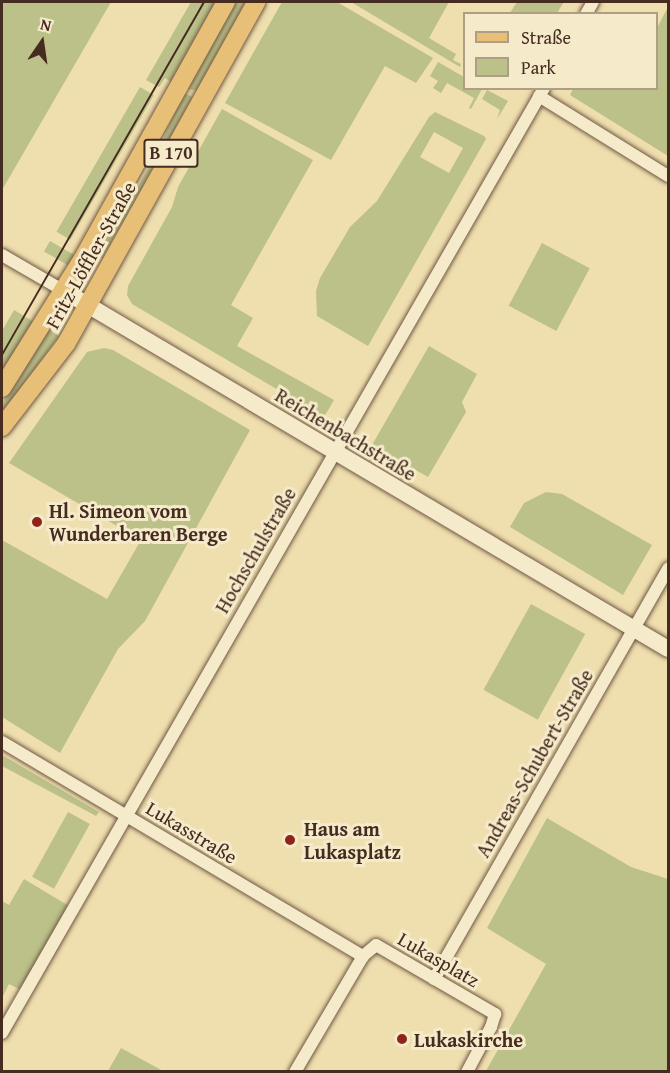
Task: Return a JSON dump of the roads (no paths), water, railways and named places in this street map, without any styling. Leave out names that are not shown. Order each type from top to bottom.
[{"type":"main road","name":"Fritz-Löffler-Straße","points":[[2,388],[64,291],[226,2]]},
{"type":"main road","name":"Fritz-Löffler-Straße","points":[[2,427],[53,362],[88,306],[256,2]]},
{"type":"street","points":[[541,92],[669,176]]},
{"type":"street","name":"Hochschulstraße","points":[[2,1033],[541,92]]},
{"type":"street","name":"Reichenbachstraße","points":[[2,255],[669,649]]},
{"type":"street","name":"Andreas-Schubert-Straße","points":[[434,979],[669,568]]},
{"type":"street","name":"Lukasstraße","points":[[2,742],[363,956]]},
{"type":"street","name":"Lukasplatz","points":[[363,956],[376,945],[495,1014],[491,1027],[467,1071]]},
{"type":"street","points":[[295,1071],[363,956]]},
{"type":"tram line","points":[[2,355],[204,2]]},
{"type":"place","name":"Hl. Simeon vom Wunderbaren Berge","points":[[37,522]]},
{"type":"place","name":"Haus am Lukasplatz","points":[[290,840]]},
{"type":"place","name":"Lukaskirche","points":[[402,1039]]}]
